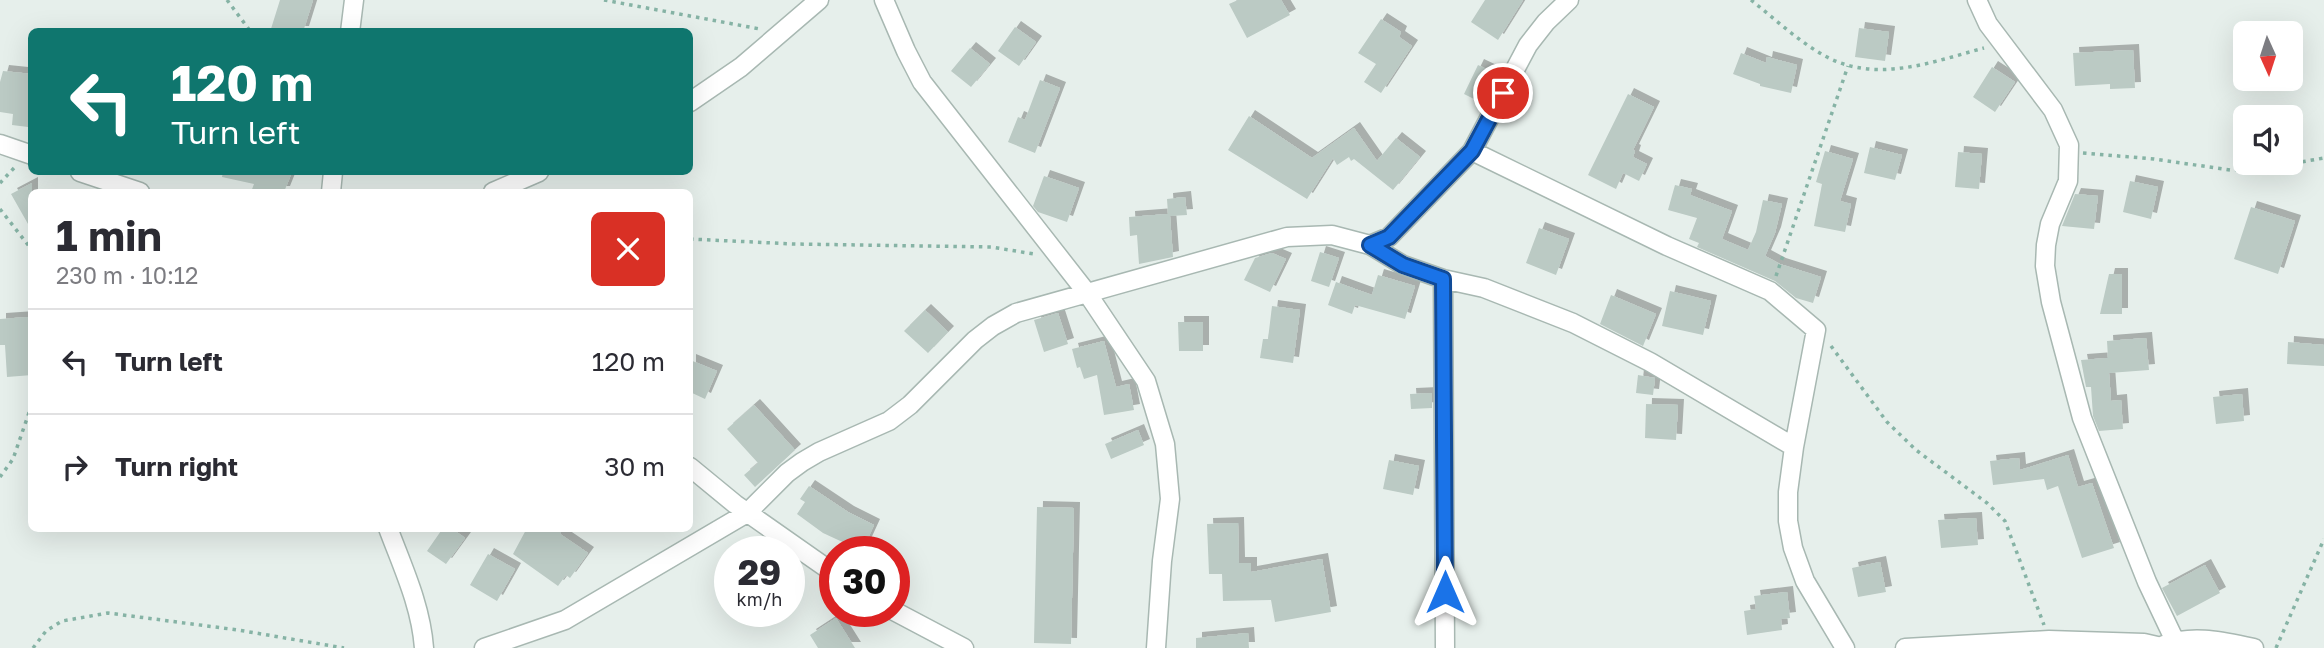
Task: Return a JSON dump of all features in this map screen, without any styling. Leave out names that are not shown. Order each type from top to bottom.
[{"type":"street","points":[[350,28],[354,0]]},
{"type":"street","points":[[693,100],[741,67],[819,0]]},
{"type":"street","points":[[884,0],[922,82],[1087,293],[1146,381],[1166,444],[1170,499],[1162,561],[1156,648]]},
{"type":"street","points":[[1370,245],[1389,237],[1472,151],[1528,45],[1557,10],[1569,0]]},
{"type":"street","points":[[1977,0],[1988,24],[2053,110],[2070,152],[2068,181],[2050,224],[2046,245],[2045,266],[2051,302],[2082,418],[2147,582],[2168,645]]},
{"type":"street","points":[[0,144],[28,154]]},
{"type":"street","points":[[1472,151],[1667,246],[1770,291],[1816,330],[1794,447],[1788,492],[1788,521],[1793,548],[1805,582],[1845,648]]},
{"type":"street","points":[[89,175],[131,189]]},
{"type":"street","points":[[500,189],[532,175]]},
{"type":"street","points":[[484,648],[565,620],[747,513],[787,473],[802,462],[889,421],[975,340],[1016,313],[1287,237],[1332,235],[1370,245],[1403,265],[1443,279],[1484,288],[1573,323],[1650,362],[1794,447]]},
{"type":"street","points":[[1443,279],[1445,648]]},
{"type":"street","points":[[693,469],[747,513],[819,564]]},
{"type":"street","points":[[390,532],[414,595],[424,648]]},
{"type":"street","points":[[910,619],[964,648]]},
{"type":"street","points":[[1905,648],[2049,640],[2168,645],[2186,639],[2210,640],[2254,648]]},
{"type":"path","points":[[227,0],[248,28]]},
{"type":"path","points":[[604,0],[780,33]]},
{"type":"path","points":[[1751,0],[1805,44],[1826,57],[1867,70],[1908,68],[2003,43]]},
{"type":"path","points":[[1770,291],[1848,66]]},
{"type":"path","points":[[2070,152],[2154,159],[2231,170],[2255,170],[2324,158]]},
{"type":"path","points":[[0,209],[28,245]]},
{"type":"path","points":[[693,239],[794,244],[991,247],[1060,258]]},
{"type":"path","points":[[1816,330],[1887,422],[1916,450],[1987,503],[2006,521],[2049,640]]},
{"type":"path","points":[[0,477],[13,459],[28,416]]},
{"type":"path","points":[[2276,648],[2324,538]]},
{"type":"path","points":[[33,648],[46,631],[62,621],[108,613],[238,630],[344,648]]},
{"type":"building","points":[[280,0],[313,0],[304,28],[271,28]]},
{"type":"building","points":[[1238,0],[1281,0],[1290,15],[1247,38],[1229,4]]},
{"type":"building","points":[[1485,0],[1523,0],[1498,40],[1471,22]]},
{"type":"building","points":[[1381,19],[1401,32],[1399,37],[1412,46],[1381,93],[1364,82],[1376,64],[1358,53]]},
{"type":"building","points":[[1015,27],[1036,42],[1019,66],[998,51]]},
{"type":"building","points":[[1859,28],[1889,32],[1885,61],[1855,57]]},
{"type":"building","points":[[970,48],[990,64],[971,87],[951,71]]},
{"type":"building","points":[[2133,50],[2135,88],[2110,89],[2110,84],[2075,86],[2073,53]]},
{"type":"building","points":[[1741,53],[1766,63],[1767,57],[1797,65],[1791,93],[1760,86],[1733,74]]},
{"type":"building","points":[[1478,65],[1499,75],[1484,104],[1464,94]]},
{"type":"building","points":[[1992,67],[2015,82],[1995,112],[1973,97]]},
{"type":"building","points":[[3,71],[28,74],[28,127],[12,125],[13,114],[0,112],[0,82]]},
{"type":"building","points":[[1040,80],[1060,88],[1035,153],[1008,142],[1018,117],[1025,120]]},
{"type":"building","points":[[1628,94],[1654,107],[1633,150],[1633,157],[1647,164],[1639,181],[1623,173],[1616,189],[1588,175]]},
{"type":"building","points":[[1249,116],[1312,158],[1354,128],[1377,161],[1396,138],[1420,157],[1393,190],[1354,159],[1351,161],[1349,157],[1337,165],[1333,158],[1307,199],[1228,150]]},
{"type":"building","points":[[1870,147],[1902,155],[1895,180],[1864,173]]},
{"type":"building","points":[[1825,151],[1853,159],[1840,201],[1851,204],[1845,232],[1814,226],[1822,184],[1816,182]]},
{"type":"building","points":[[1958,152],[1982,154],[1979,189],[1955,187]]},
{"type":"building","points":[[291,175],[285,189],[252,189],[254,184],[222,177]]},
{"type":"building","points":[[1044,176],[1079,188],[1067,222],[1038,212],[1033,206]]},
{"type":"building","points":[[2130,181],[2158,187],[2151,219],[2123,212]]},
{"type":"building","points":[[32,183],[32,189],[28,189],[28,224],[11,194]]},
{"type":"building","points":[[1675,185],[1692,189],[1690,195],[1732,211],[1722,239],[1748,250],[1756,232],[1763,200],[1782,204],[1775,233],[1765,256],[1780,264],[1821,277],[1813,303],[1796,298],[1775,281],[1697,247],[1699,243],[1689,239],[1697,218],[1668,210]]},
{"type":"building","points":[[2075,194],[2098,196],[2094,229],[2062,226]]},
{"type":"building","points":[[1185,197],[1187,215],[1170,216],[1173,257],[1139,264],[1137,235],[1130,236],[1129,217],[1168,214],[1167,199]]},
{"type":"building","points":[[2251,207],[2295,221],[2278,274],[2234,259]]},
{"type":"building","points":[[1539,228],[1569,239],[1556,275],[1526,263]]},
{"type":"building","points":[[1320,252],[1339,258],[1329,287],[1311,281]]},
{"type":"building","points":[[1272,253],[1286,259],[1270,292],[1244,280],[1255,258]]},
{"type":"building","points":[[2109,274],[2122,274],[2122,314],[2100,314]]},
{"type":"building","points":[[1378,275],[1415,286],[1405,319],[1355,305],[1352,314],[1328,305],[1336,282],[1372,295]]},
{"type":"building","points":[[1670,291],[1711,301],[1703,335],[1662,326]]},
{"type":"building","points":[[1611,295],[1656,314],[1643,346],[1600,324]]},
{"type":"building","points":[[1272,306],[1300,310],[1293,363],[1260,358],[1263,339],[1268,339]]},
{"type":"building","points":[[925,310],[948,332],[928,353],[904,331]]},
{"type":"building","points":[[1058,313],[1068,344],[1044,352],[1034,320]]},
{"type":"building","points":[[28,317],[28,375],[7,377],[5,345],[0,345],[0,319]]},
{"type":"building","points":[[1178,322],[1203,322],[1203,351],[1179,351]]},
{"type":"building","points":[[2146,338],[2149,370],[2109,373],[2111,401],[2121,400],[2123,429],[2099,431],[2093,416],[2091,387],[2086,387],[2081,360],[2108,358],[2107,341]]},
{"type":"building","points":[[1104,341],[1116,387],[1129,384],[1134,410],[1104,415],[1097,375],[1084,379],[1080,367],[1077,368],[1072,349]]},
{"type":"building","points":[[2288,342],[2324,345],[2324,366],[2287,364]]},
{"type":"building","points":[[693,361],[717,371],[705,399],[693,393]]},
{"type":"building","points":[[1638,375],[1655,378],[1653,395],[1636,393]]},
{"type":"building","points":[[1432,393],[1432,408],[1411,409],[1410,394]]},
{"type":"building","points":[[2242,394],[2244,421],[2216,424],[2213,397]]},
{"type":"building","points":[[1646,404],[1678,405],[1676,440],[1645,438]]},
{"type":"building","points":[[754,405],[795,450],[755,487],[744,475],[758,463],[727,429]]},
{"type":"building","points":[[1138,430],[1144,445],[1111,459],[1105,444]]},
{"type":"building","points":[[2068,455],[2078,487],[2092,483],[2114,548],[2082,558],[2058,486],[2047,490],[2044,479],[1993,485],[1990,461],[2019,458],[2020,470]]},
{"type":"building","points":[[1389,460],[1419,466],[1413,495],[1383,489]]},
{"type":"building","points":[[809,486],[848,512],[874,525],[869,536],[830,536],[797,514],[805,502],[800,499]]},
{"type":"building","points":[[1037,507],[1074,508],[1071,644],[1034,643]]},
{"type":"building","points":[[1976,518],[1978,545],[1941,548],[1938,520]]},
{"type":"building","points":[[1238,523],[1239,563],[1251,563],[1251,572],[1322,559],[1331,612],[1275,622],[1271,600],[1223,601],[1222,574],[1209,574],[1207,524]]},
{"type":"building","points":[[440,532],[457,532],[465,538],[446,564],[427,551]]},
{"type":"building","points":[[525,532],[561,532],[560,534],[588,553],[570,578],[566,575],[558,586],[513,554]]},
{"type":"building","points":[[488,554],[515,569],[497,601],[470,585]]},
{"type":"building","points":[[1880,562],[1886,592],[1858,597],[1852,568]]},
{"type":"building","points":[[2205,565],[2220,593],[2177,616],[2162,588]]},
{"type":"building","points":[[1787,592],[1790,618],[1781,619],[1782,630],[1747,635],[1744,611],[1756,609],[1754,596]]},
{"type":"building","points":[[822,627],[842,627],[855,648],[818,648],[810,635]]},
{"type":"building","points":[[1248,633],[1249,648],[1196,648],[1196,638]]},
{"type":"route","points":[[1445,592],[1443,279],[1403,265],[1370,245],[1389,237],[1472,151],[1503,93]]}]
